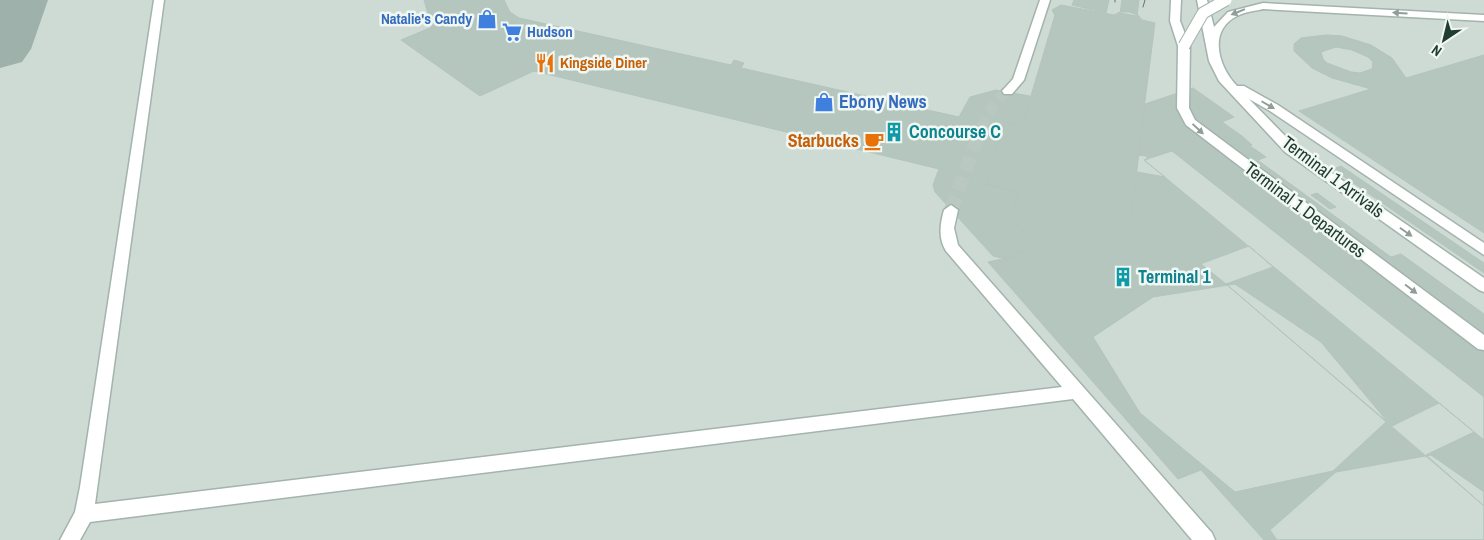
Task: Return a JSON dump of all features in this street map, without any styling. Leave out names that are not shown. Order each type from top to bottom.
[{"type":"lane","points":[[70,540],[84,514],[159,0]]},
{"type":"lane","points":[[1008,91],[1018,80],[1045,0]]},
{"type":"lane","name":"Terminal 1 Departures","points":[[1176,0],[1176,21],[1184,46],[1184,113],[1200,131],[1484,344]]},
{"type":"lane","name":"Terminal 1 Arrivals","points":[[1202,0],[1215,61],[1226,81],[1290,148],[1305,161],[1484,286]]},
{"type":"lane","name":"Terminal 1 Departures","points":[[1184,46],[1203,13],[1226,0]]},
{"type":"lane","points":[[1212,42],[1218,28],[1232,14],[1263,6],[1484,18]]},
{"type":"lane","points":[[1226,81],[1274,108],[1484,250]]},
{"type":"lane","points":[[951,210],[946,222],[947,235],[951,247],[1205,540]]},
{"type":"lane","points":[[84,514],[1075,392]]},
{"type":"shaded area","points":[[0,0],[1484,0],[1484,540],[0,540]]},
{"type":"building","name":"Concourse C","points":[[424,0],[504,0],[510,12],[519,18],[731,65],[734,60],[744,63],[741,68],[959,117],[970,97],[996,90],[1030,96],[1022,126],[1005,122],[986,184],[1019,193],[1012,219],[1038,246],[1013,253],[1016,256],[1006,259],[993,256],[935,192],[933,185],[939,169],[534,71],[480,96],[401,40],[432,27]]},
{"type":"building","points":[[1074,0],[1109,0],[1106,13],[1072,5]]},
{"type":"building","points":[[1122,0],[1139,0],[1137,16],[1120,13]]},
{"type":"building","name":"Terminal 1","points":[[1061,5],[1114,15],[1120,12],[1129,12],[1138,15],[1142,20],[1155,23],[1138,155],[1146,156],[1148,159],[1144,160],[1165,177],[1137,172],[1131,218],[1187,269],[1249,246],[1273,267],[1226,284],[1392,426],[1439,403],[1474,432],[1426,455],[1484,506],[1484,540],[1264,540],[1201,470],[1178,479],[988,262],[1016,256],[1013,253],[1038,246],[1012,219],[1019,193],[986,184],[1005,122],[1022,126],[1055,15],[1052,10]]},
{"type":"building","points":[[1326,35],[1342,36],[1371,45],[1392,58],[1406,78],[1484,55],[1484,233],[1299,111],[1371,89],[1332,78],[1312,68],[1294,51],[1294,44],[1301,38]],"holes":[[[1336,47],[1352,50],[1368,57],[1373,62],[1372,69],[1360,73],[1351,72],[1327,63],[1323,59],[1321,52]]]},
{"type":"building","points":[[1193,88],[1234,117],[1222,122],[1219,132],[1391,257],[1401,254],[1484,314],[1484,506],[1226,284],[1201,264],[1187,269],[1131,218],[1145,104]]},
{"type":"building","points":[[1222,122],[1266,157],[1258,160],[1219,132]]},
{"type":"building","points":[[1172,151],[1484,397],[1484,440],[1144,160]]},
{"type":"building","points":[[1341,166],[1484,263],[1484,273],[1333,169]]},
{"type":"building","points":[[1317,193],[1336,207],[1330,209],[1311,195]]},
{"type":"building","points":[[1235,284],[1321,342],[1387,421],[1333,471],[1235,492],[1140,413],[1093,337],[1153,297]]},
{"type":"building","points":[[1431,455],[1484,492],[1484,540],[1277,540],[1270,530],[1336,472]]},
{"type":"taxiway","points":[[0,49],[19,0]]},
{"type":"tunnel","points":[[976,143],[992,108],[1001,96],[1008,91]]},
{"type":"tunnel","points":[[951,210],[976,142]]},
{"type":"tram line","points":[[1143,7],[1145,0]]},
{"type":"place","name":"Natalie's Candy","points":[[487,19]]},
{"type":"place","name":"Hudson","points":[[512,32]]},
{"type":"place","name":"Kingside Diner","points":[[545,63]]},
{"type":"place","name":"Ebony News","points":[[824,102]]},
{"type":"place","name":"Concourse C","points":[[894,132]]},
{"type":"place","name":"Starbucks","points":[[874,141]]},
{"type":"place","name":"Terminal 1","points":[[1123,277]]}]
